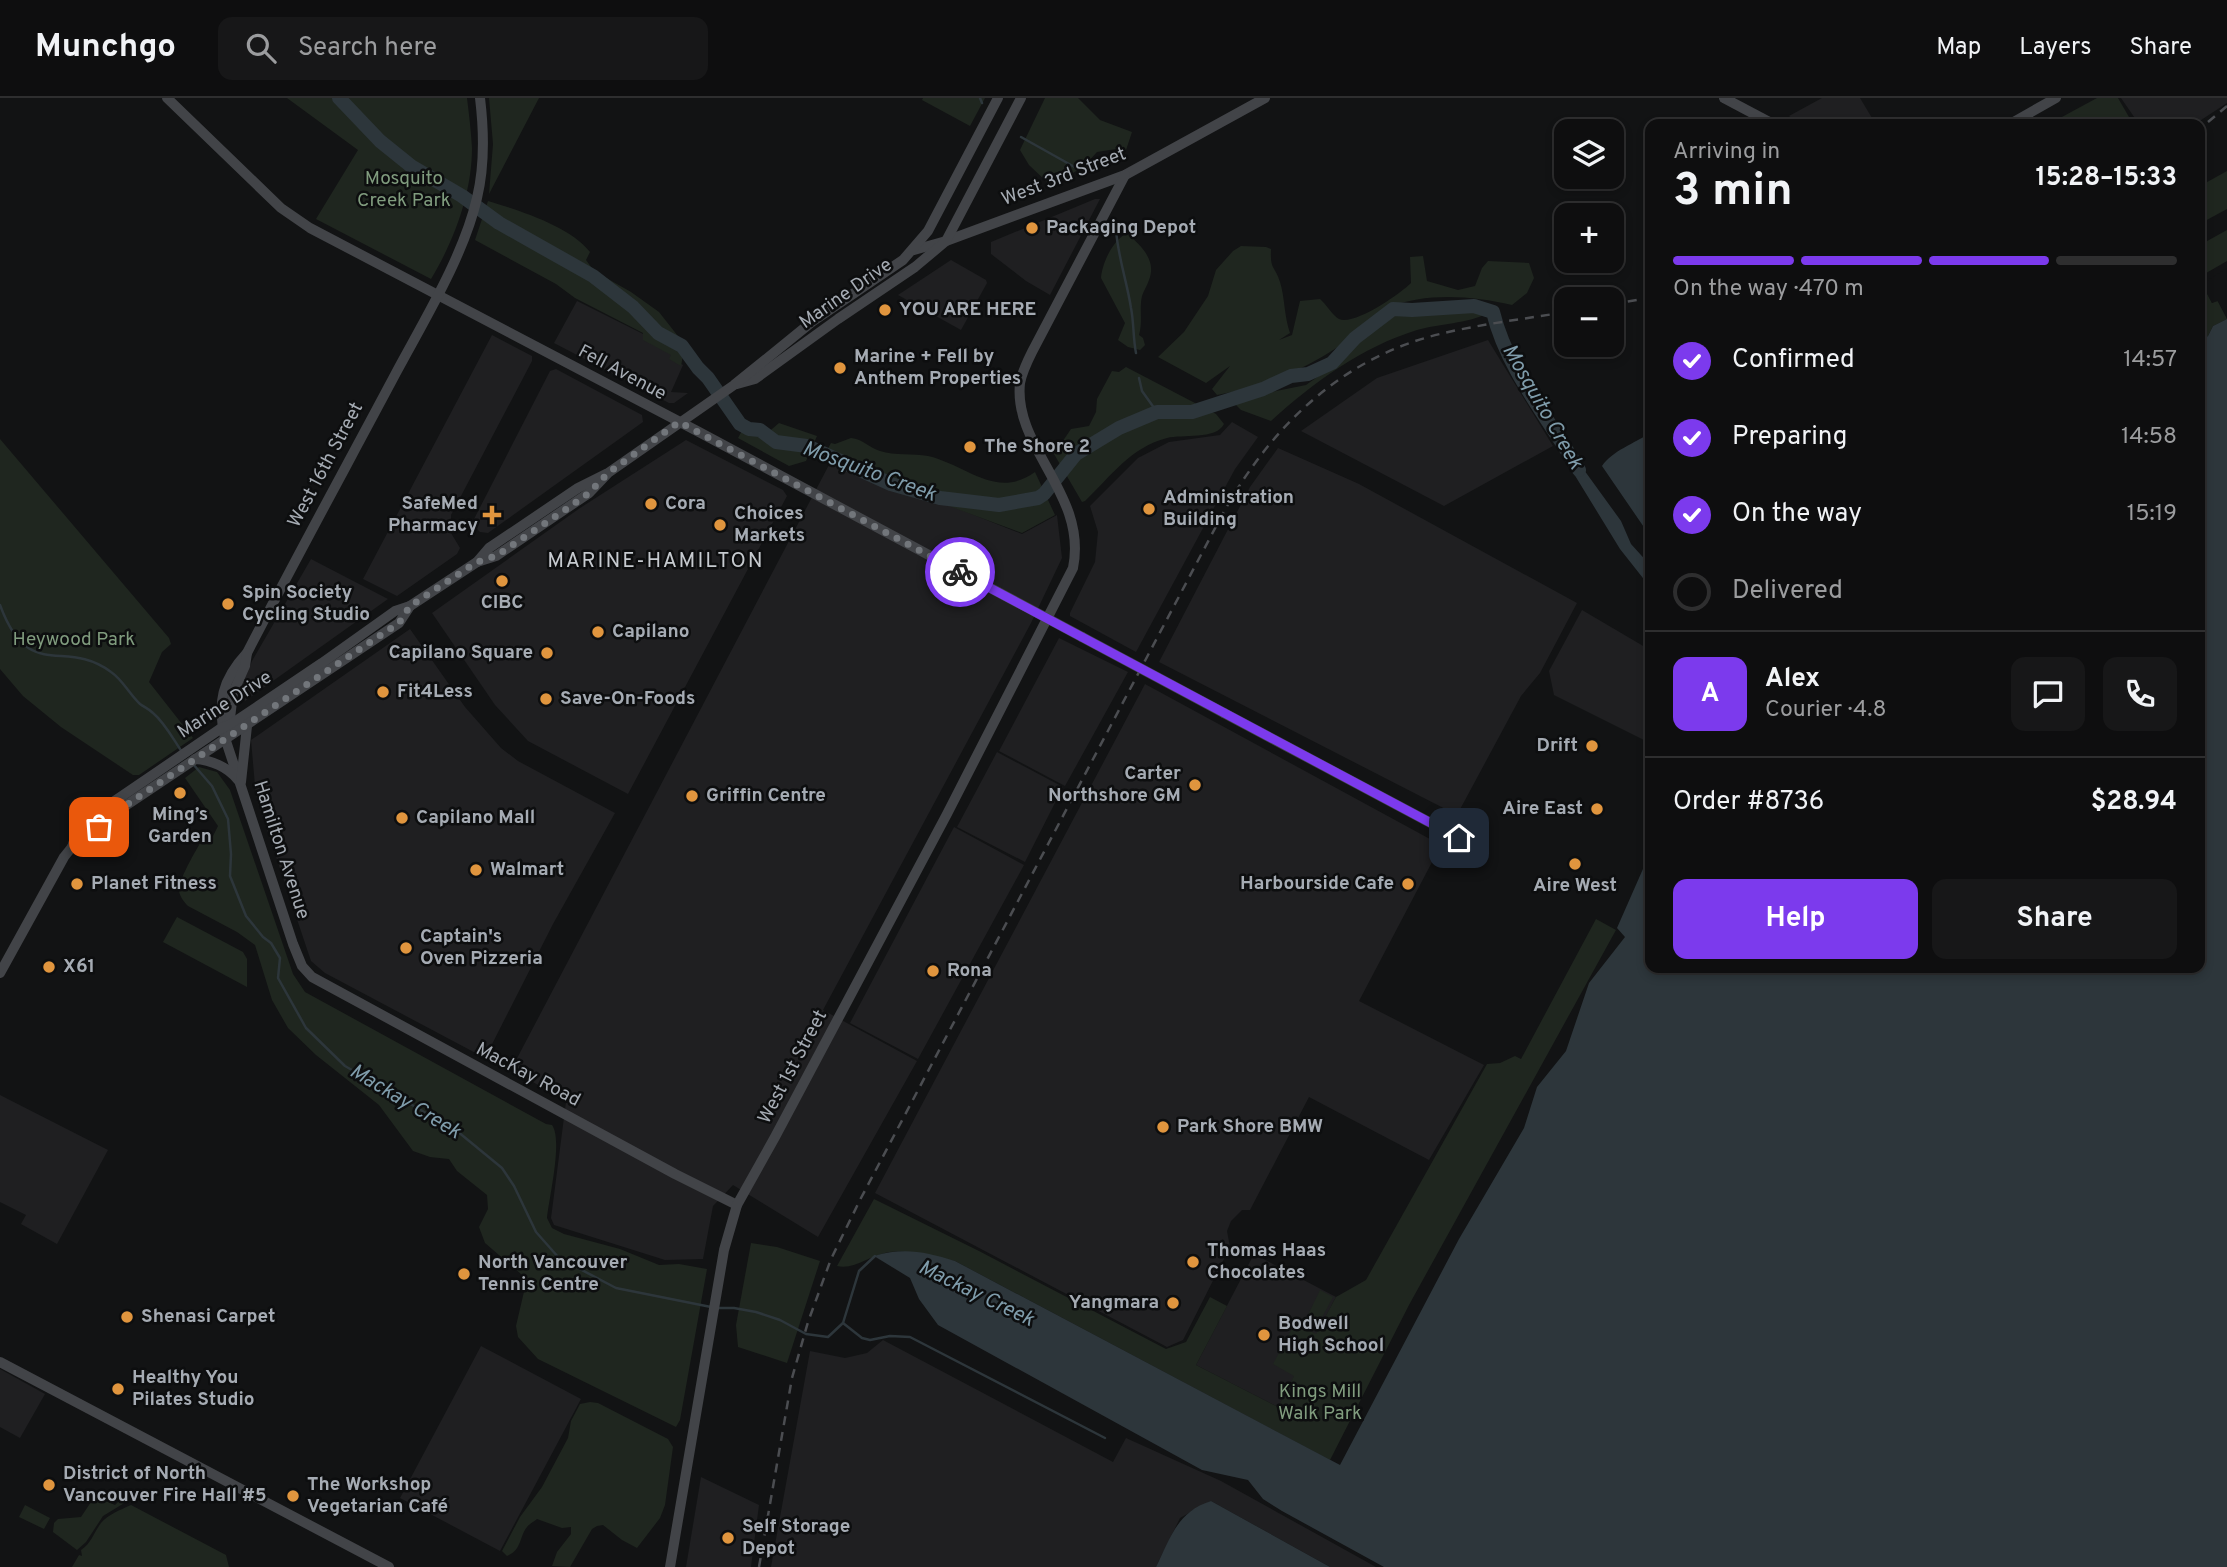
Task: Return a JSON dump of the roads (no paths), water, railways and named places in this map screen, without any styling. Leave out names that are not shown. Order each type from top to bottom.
[{"type":"main road","name":"Fell Avenue","points":[[167,98],[290,215],[310,228],[1459,838]]},
{"type":"main road","name":"West 16th Street","points":[[226,730],[220,707],[224,688],[237,663],[247,653],[437,295],[471,222],[478,197],[483,158],[480,98]]},
{"type":"main road","name":"Marine Drive","points":[[0,973],[72,847],[85,840],[178,763],[395,611],[410,606],[477,562],[496,556],[542,526],[589,493],[608,473],[734,385],[813,321],[903,260],[928,231],[998,98]]},
{"type":"main road","points":[[946,241],[1021,98]]},
{"type":"main road","name":"West 3rd Street","points":[[946,241],[1125,175],[1265,98]]},
{"type":"main road","points":[[1724,98],[1764,119]]},
{"type":"main road","points":[[2019,119],[2056,98]]},
{"type":"main road","name":"West 1st Street","points":[[670,1567],[724,1250],[737,1205],[805,1082],[1070,576],[1075,560],[1074,525],[1027,426],[1020,385],[1023,372],[1125,175]]},
{"type":"main road","name":"Marine Drive","points":[[914,250],[946,241]]},
{"type":"main road","name":"Marine Drive","points":[[734,385],[755,379],[915,267],[946,241]]},
{"type":"main road","name":"Marine Drive","points":[[226,730],[247,726],[399,623],[410,606]]},
{"type":"main road","points":[[241,784],[247,726]]},
{"type":"main road","name":"Hamilton Avenue","points":[[226,730],[293,944],[306,971]]},
{"type":"main road","points":[[192,755],[223,767],[241,784]]},
{"type":"main road","name":"MacKay Road","points":[[306,971],[312,977],[377,1013],[737,1205]]},
{"type":"main road","points":[[0,1362],[389,1567]]},
{"type":"water","points":[[2227,319],[2227,1567],[1384,1567],[1263,1499],[1248,1480],[1202,1470],[938,1325],[919,1299],[910,1278],[874,1256],[915,1252],[955,1261],[1340,1465],[1459,1239],[1524,1128],[1537,1087],[1566,1051],[1589,983],[1625,937],[1617,928],[1645,864],[1645,973],[2205,973],[2205,338],[2213,326]]},
{"type":"water","points":[[1645,436],[1645,529],[1602,466],[1618,452]]},
{"type":"water","points":[[1571,452],[1621,521],[1631,544],[1645,559],[1645,581],[1620,549],[1563,456]]},
{"type":"water","points":[[1211,1501],[1330,1567],[1156,1567],[1176,1527],[1190,1512]]},
{"type":"waterway","name":"Mosquito Creek","points":[[339,98],[380,141],[411,166],[462,196],[499,223],[593,276],[633,307],[658,333],[682,346],[740,424],[749,429],[760,430],[776,442],[807,446],[891,484],[940,498],[999,505],[1038,498],[1076,454],[1119,428],[1157,412],[1192,412],[1263,389],[1291,376],[1308,374],[1332,363],[1355,338],[1393,309],[1474,306],[1493,312],[1499,333],[1518,374],[1579,470]]},
{"type":"waterway","points":[[980,98],[982,103]]},
{"type":"waterway","points":[[1021,137],[1087,174]]},
{"type":"waterway","points":[[1116,230],[1132,314],[1136,353]]},
{"type":"waterway","points":[[1139,378],[1142,391],[1157,412]]},
{"type":"waterway","name":"Mackay Creek","points":[[0,605],[11,629],[23,644],[35,652],[94,662],[115,675],[136,700],[161,721],[182,752]]},
{"type":"waterway","name":"Mackay Creek","points":[[193,764],[212,786],[228,819],[230,876],[246,916],[271,943],[280,958],[278,978],[306,1028],[345,1066],[457,1131],[502,1168],[514,1186],[536,1232],[559,1258],[616,1288],[711,1307]]},
{"type":"waterway","name":"Mackay Creek","points":[[717,1308],[756,1312],[780,1320],[806,1334],[828,1337],[843,1323],[859,1271],[875,1256]]},
{"type":"waterway","points":[[843,1323],[862,1338],[870,1340],[890,1336],[910,1337],[1105,1438]]},
{"type":"railway","points":[[2208,122],[2227,106]]},
{"type":"railway","points":[[1624,302],[1645,299]]},
{"type":"railway","points":[[759,1567],[792,1378],[808,1322],[831,1259],[1240,485],[1285,427],[1311,402],[1370,360],[1404,345],[1440,334],[1554,314]]},
{"type":"place","name":"Packaging Depot","points":[[1032,228]]},
{"type":"place","name":"YOU ARE HERE","points":[[885,310]]},
{"type":"place","name":"Marine + Fell by Anthem Properties","points":[[840,368]]},
{"type":"place","name":"The Shore 2","points":[[970,447]]},
{"type":"place","name":"Cora","points":[[651,504]]},
{"type":"place","name":"Administration Building","points":[[1149,509]]},
{"type":"place","name":"SafeMed Pharmacy","points":[[492,515]]},
{"type":"place","name":"Choices Markets","points":[[720,525]]},
{"type":"place","name":"CIBC","points":[[502,581]]},
{"type":"place","name":"Spin Society Cycling Studio","points":[[228,604]]},
{"type":"place","name":"Capilano","points":[[598,632]]},
{"type":"place","name":"Capilano Square","points":[[547,653]]},
{"type":"place","name":"Fit4Less","points":[[383,692]]},
{"type":"place","name":"Save-On-Foods","points":[[546,699]]},
{"type":"place","name":"Drift","points":[[1592,746]]},
{"type":"place","name":"Carter Northshore GM","points":[[1195,785]]},
{"type":"place","name":"Ming’s Garden","points":[[180,793]]},
{"type":"place","name":"Griffin Centre","points":[[692,796]]},
{"type":"place","name":"Aire East","points":[[1597,809]]},
{"type":"place","name":"Capilano Mall","points":[[402,818]]},
{"type":"place","name":"Aire West","points":[[1575,864]]},
{"type":"place","name":"Walmart","points":[[476,870]]},
{"type":"place","name":"Planet Fitness","points":[[77,884]]},
{"type":"place","name":"Harbourside Cafe","points":[[1408,884]]},
{"type":"place","name":"Captain's Oven Pizzeria","points":[[406,948]]},
{"type":"place","name":"X61","points":[[49,967]]},
{"type":"place","name":"Rona","points":[[933,971]]},
{"type":"place","name":"Park Shore BMW","points":[[1163,1127]]},
{"type":"place","name":"Thomas Haas Chocolates","points":[[1193,1262]]},
{"type":"place","name":"North Vancouver Tennis Centre","points":[[464,1274]]},
{"type":"place","name":"Yangmara","points":[[1173,1303]]},
{"type":"place","name":"Shenasi Carpet","points":[[127,1317]]},
{"type":"place","name":"Bodwell High School","points":[[1264,1335]]},
{"type":"place","name":"Healthy You Pilates Studio","points":[[118,1389]]},
{"type":"place","name":"District of North Vancouver Fire Hall #5","points":[[49,1485]]},
{"type":"place","name":"The Workshop Vegetarian Café","points":[[293,1496]]},
{"type":"place","name":"Self Storage Depot","points":[[728,1538]]},
{"type":"district","name":"MARINE-HAMILTON","points":[[656,561]]},
{"type":"park label","name":"Mosquito Creek Park","points":[[404,190]]},
{"type":"park label","name":"Heywood Park","points":[[74,640]]},
{"type":"park label","name":"Kings Mill Walk Park","points":[[1320,1403]]}]
